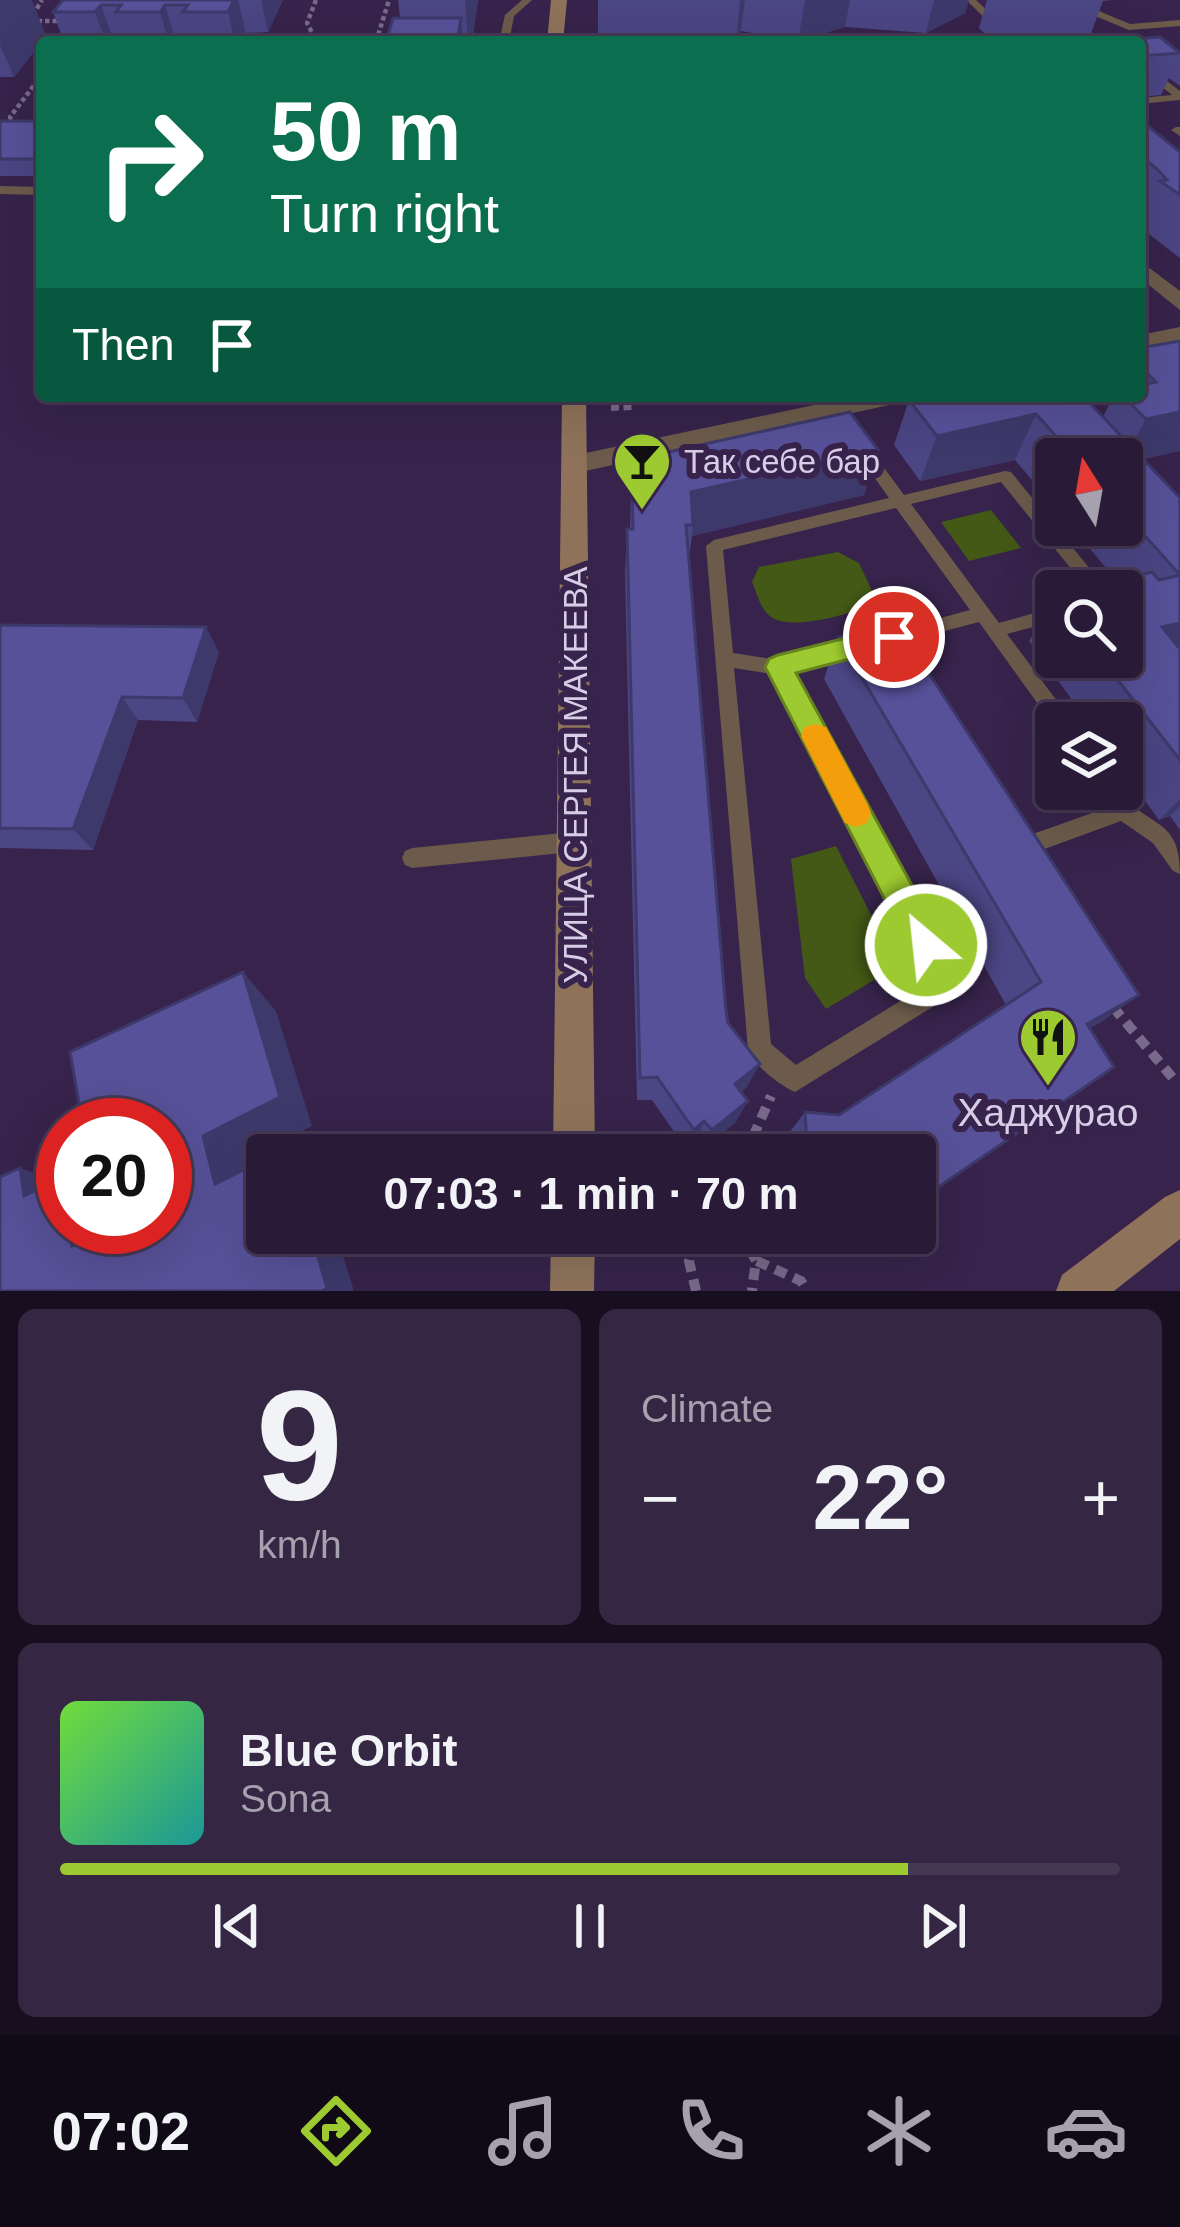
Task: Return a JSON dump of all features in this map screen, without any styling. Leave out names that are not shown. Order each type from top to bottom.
[{"type":"street","points":[[556,36],[559,0]]},
{"type":"street","points":[[1146,53],[1160,52]]},
{"type":"street","points":[[1146,272],[1180,303]]},
{"type":"street","points":[[1146,341],[1180,334]]},
{"type":"street","name":"УЛИЦА СЕРГЕЯ МАКЕЕВА","points":[[574,402],[574,1134]]},
{"type":"street","points":[[576,464],[838,416],[877,402]]},
{"type":"street","points":[[1078,1291],[1180,1211]]},
{"type":"street","points":[[572,1291],[573,1254]]},
{"type":"lane","points":[[505,36],[514,9],[527,0]]},
{"type":"lane","points":[[971,0],[991,19],[1012,17]]},
{"type":"lane","points":[[1052,14],[1094,11],[1129,27],[1180,23]]},
{"type":"lane","points":[[1146,69],[1180,97]]},
{"type":"lane","points":[[1146,100],[1180,97]]},
{"type":"lane","points":[[0,190],[36,191]]},
{"type":"lane","points":[[838,416],[979,615],[997,630],[1047,702]]},
{"type":"lane","points":[[778,667],[947,985],[795,1080],[760,1050],[714,546],[1005,476],[1082,570]]},
{"type":"lane","points":[[726,659],[778,667],[979,615]]},
{"type":"lane","points":[[997,630],[1035,620]]},
{"type":"lane","points":[[894,637],[906,657]]},
{"type":"lane","points":[[1015,851],[1124,811],[1160,836],[1180,864]]},
{"type":"lane","points":[[412,858],[572,842]]},
{"type":"path","points":[[28,21],[42,0]]},
{"type":"path","points":[[314,36],[307,23],[316,0]]},
{"type":"path","points":[[378,36],[389,0]]},
{"type":"path","points":[[14,21],[64,21]]},
{"type":"path","points":[[26,131],[14,128],[10,117],[36,83]]},
{"type":"path","points":[[611,408],[632,407]]},
{"type":"path","points":[[1108,1002],[1177,1082]]},
{"type":"path","points":[[754,1134],[783,1070]]},
{"type":"path","points":[[689,1254],[688,1271],[696,1291]]},
{"type":"path","points":[[752,1291],[754,1254]]},
{"type":"path","points":[[757,1261],[801,1281],[807,1291]]},
{"type":"green space","points":[[991,510],[1021,548],[969,561],[941,522]]},
{"type":"green space","points":[[838,552],[859,563],[874,595],[868,606],[805,622],[780,621],[767,614],[752,582],[759,567]]},
{"type":"green space","points":[[836,846],[897,966],[826,1009],[805,978],[791,859]]},
{"type":"building","points":[[63,0],[234,0],[228,12],[183,12],[188,5],[165,5],[160,12],[116,12],[121,5],[101,5],[95,12],[53,12]]},
{"type":"building","points":[[393,18],[461,18],[458,36],[388,36]]},
{"type":"building","points":[[1160,37],[1180,53],[1146,56],[1146,38]]},
{"type":"building","points":[[0,121],[36,121],[36,159],[0,159]]},
{"type":"building","points":[[1146,126],[1180,152],[1180,195],[1160,181],[1167,180],[1146,160]]},
{"type":"building","points":[[1180,341],[1180,412],[1146,419],[1129,402],[1146,402],[1146,384],[1156,382],[1146,372],[1146,347]]},
{"type":"building","points":[[911,402],[1089,402],[1123,438],[1058,438],[1036,414],[937,436]]},
{"type":"building","points":[[850,412],[878,450],[691,492],[693,525],[686,525],[726,1011],[728,1023],[760,1064],[735,1084],[748,1101],[712,1130],[704,1121],[694,1130],[657,1077],[640,1078],[627,529],[633,529],[632,460]]},
{"type":"building","points":[[1143,459],[1180,498],[1180,575],[1143,534]]},
{"type":"building","points":[[1152,572],[1159,580],[1180,575],[1180,623],[1162,627],[1180,649],[1180,760],[1143,712],[1143,702],[1135,702],[1116,678],[1143,678],[1143,574]]},
{"type":"building","points":[[896,623],[1139,995],[1087,1024],[1114,1067],[936,1189],[936,1134],[806,1134],[805,1112],[839,1115],[1041,982],[838,637]]},
{"type":"building","points":[[0,625],[206,627],[183,698],[122,697],[73,829],[0,828]]},
{"type":"building","points":[[243,972],[280,1097],[203,1136],[215,1184],[246,1168],[246,1254],[317,1254],[327,1288],[0,1291],[0,1177],[20,1168],[24,1196],[36,1190],[36,1254],[192,1254],[192,1098],[78,1098],[70,1052]]},
{"type":"slow traffic","points":[[815,736],[856,813]]},
{"type":"place","name":"Так себе бар","points":[[642,512]]},
{"type":"place","name":"Хаджурао","points":[[1048,1088]]},
{"type":"route","points":[[894,637],[778,667],[926,945]]}]
